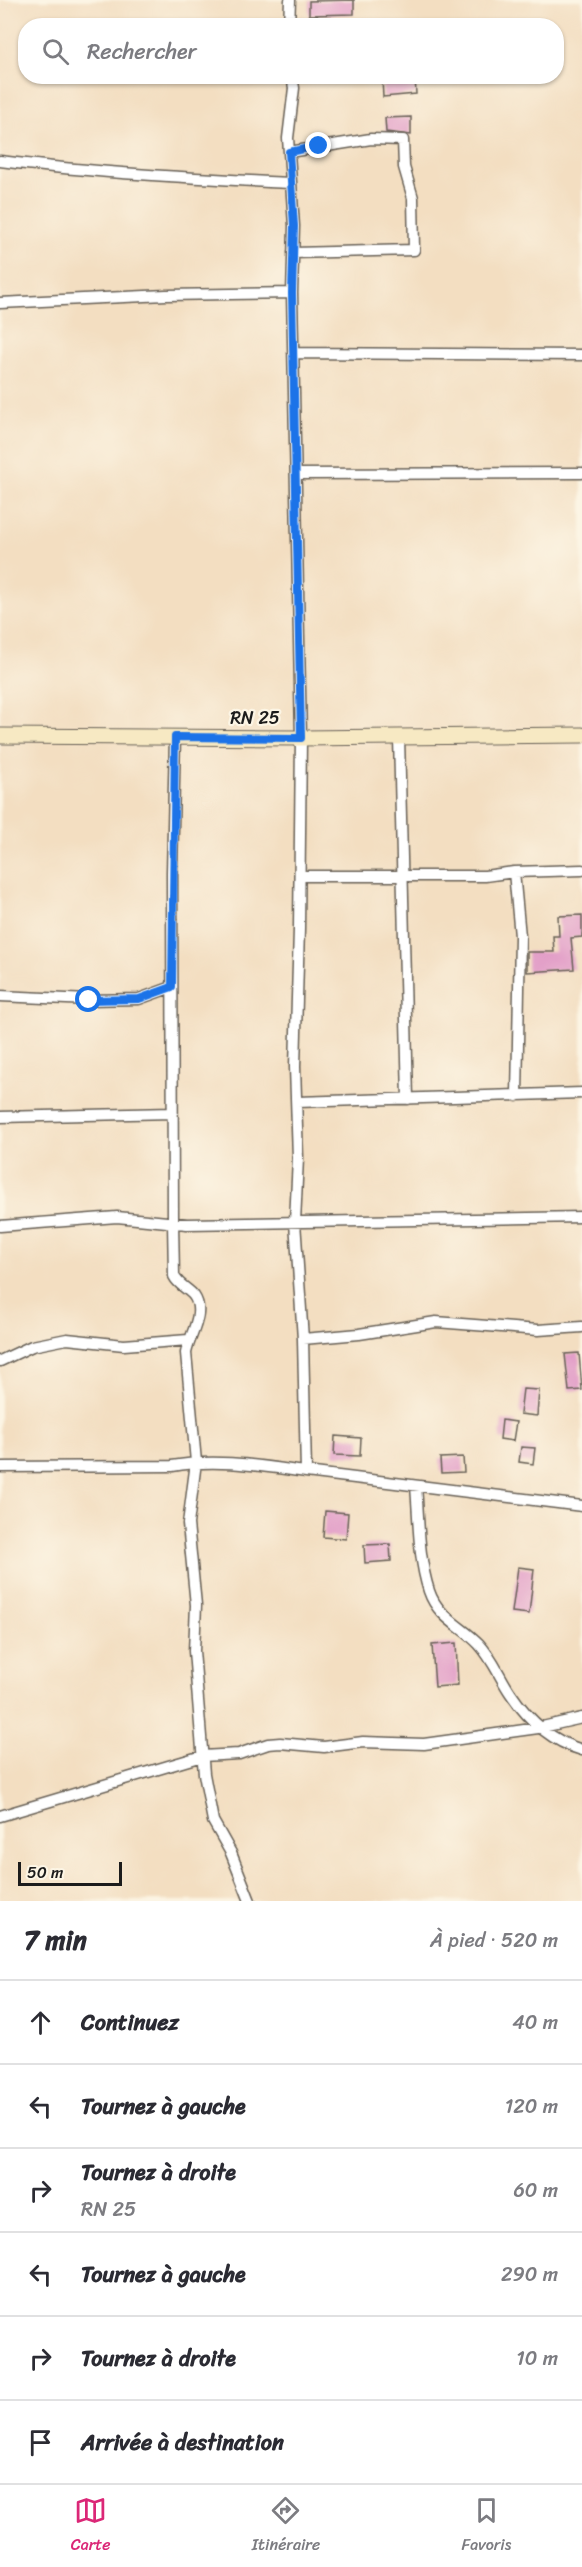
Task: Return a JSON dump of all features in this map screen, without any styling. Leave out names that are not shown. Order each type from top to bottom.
[{"type":"main road","name":"RN 25","points":[[0,736],[301,738],[582,735]]},
{"type":"street","points":[[289,18],[290,0]]},
{"type":"street","points":[[293,84],[289,152],[293,253],[301,738],[295,1067],[298,1158],[295,1222],[303,1339],[306,1473]]},
{"type":"street","points":[[289,152],[371,139],[404,140],[404,167],[413,198],[414,250],[293,253]]},
{"type":"street","points":[[0,161],[186,178],[291,183]]},
{"type":"street","points":[[0,303],[166,295],[292,293]]},
{"type":"street","points":[[293,353],[582,355]]},
{"type":"street","points":[[297,474],[582,473]]},
{"type":"street","points":[[175,737],[172,987],[174,1276],[178,1283],[195,1298],[199,1306],[186,1353],[196,1462],[188,1524],[196,1605],[194,1651],[202,1756],[213,1821],[231,1853],[250,1901]]},
{"type":"street","points":[[399,737],[408,1099]]},
{"type":"street","points":[[300,876],[485,876],[514,872],[582,870]]},
{"type":"street","points":[[514,872],[520,936],[517,1096]]},
{"type":"street","points":[[0,996],[89,1000],[139,999],[172,987]]},
{"type":"street","points":[[297,1102],[582,1093]]},
{"type":"street","points":[[0,1118],[172,1113]]},
{"type":"street","points":[[0,1226],[117,1217],[173,1222],[295,1222],[582,1217]]},
{"type":"street","points":[[303,1339],[391,1330],[436,1322],[538,1330],[582,1327]]},
{"type":"street","points":[[0,1361],[32,1346],[67,1340],[124,1346],[188,1340]]},
{"type":"street","points":[[0,1467],[172,1466],[196,1462],[249,1464],[582,1506]]},
{"type":"street","points":[[416,1486],[421,1555],[430,1593],[449,1622],[478,1643],[512,1695],[538,1728],[565,1745],[582,1749]]},
{"type":"street","points":[[0,1816],[202,1756],[239,1754],[261,1746],[280,1743],[324,1747],[371,1742],[424,1744],[538,1728],[582,1718]]},
{"type":"building","points":[[354,0],[354,14],[309,15],[309,1]]},
{"type":"building","points":[[382,84],[415,84],[416,94],[383,97]]},
{"type":"building","points":[[411,117],[411,135],[386,132],[385,118]]},
{"type":"building","points":[[582,915],[582,937],[571,938],[574,969],[527,972],[527,952],[554,952],[553,936],[559,936],[558,916]]},
{"type":"building","points":[[579,1353],[582,1390],[569,1391],[565,1354]]},
{"type":"building","points":[[523,1389],[539,1390],[537,1416],[520,1414]]},
{"type":"building","points":[[502,1420],[516,1422],[513,1441],[500,1439]]},
{"type":"building","points":[[335,1436],[361,1438],[360,1456],[334,1455]]},
{"type":"building","points":[[521,1447],[535,1448],[533,1464],[519,1462]]},
{"type":"building","points":[[463,1457],[464,1472],[441,1473],[440,1458]]},
{"type":"building","points":[[325,1511],[348,1513],[346,1539],[323,1537]]},
{"type":"building","points":[[390,1544],[391,1561],[365,1563],[364,1545]]},
{"type":"building","points":[[518,1567],[534,1569],[529,1614],[512,1612]]},
{"type":"building","points":[[456,1643],[458,1685],[435,1687],[432,1645]]},
{"type":"route","points":[[89,1000],[139,999],[172,987],[175,737],[301,738],[292,293],[294,226],[289,152],[319,146]]}]
